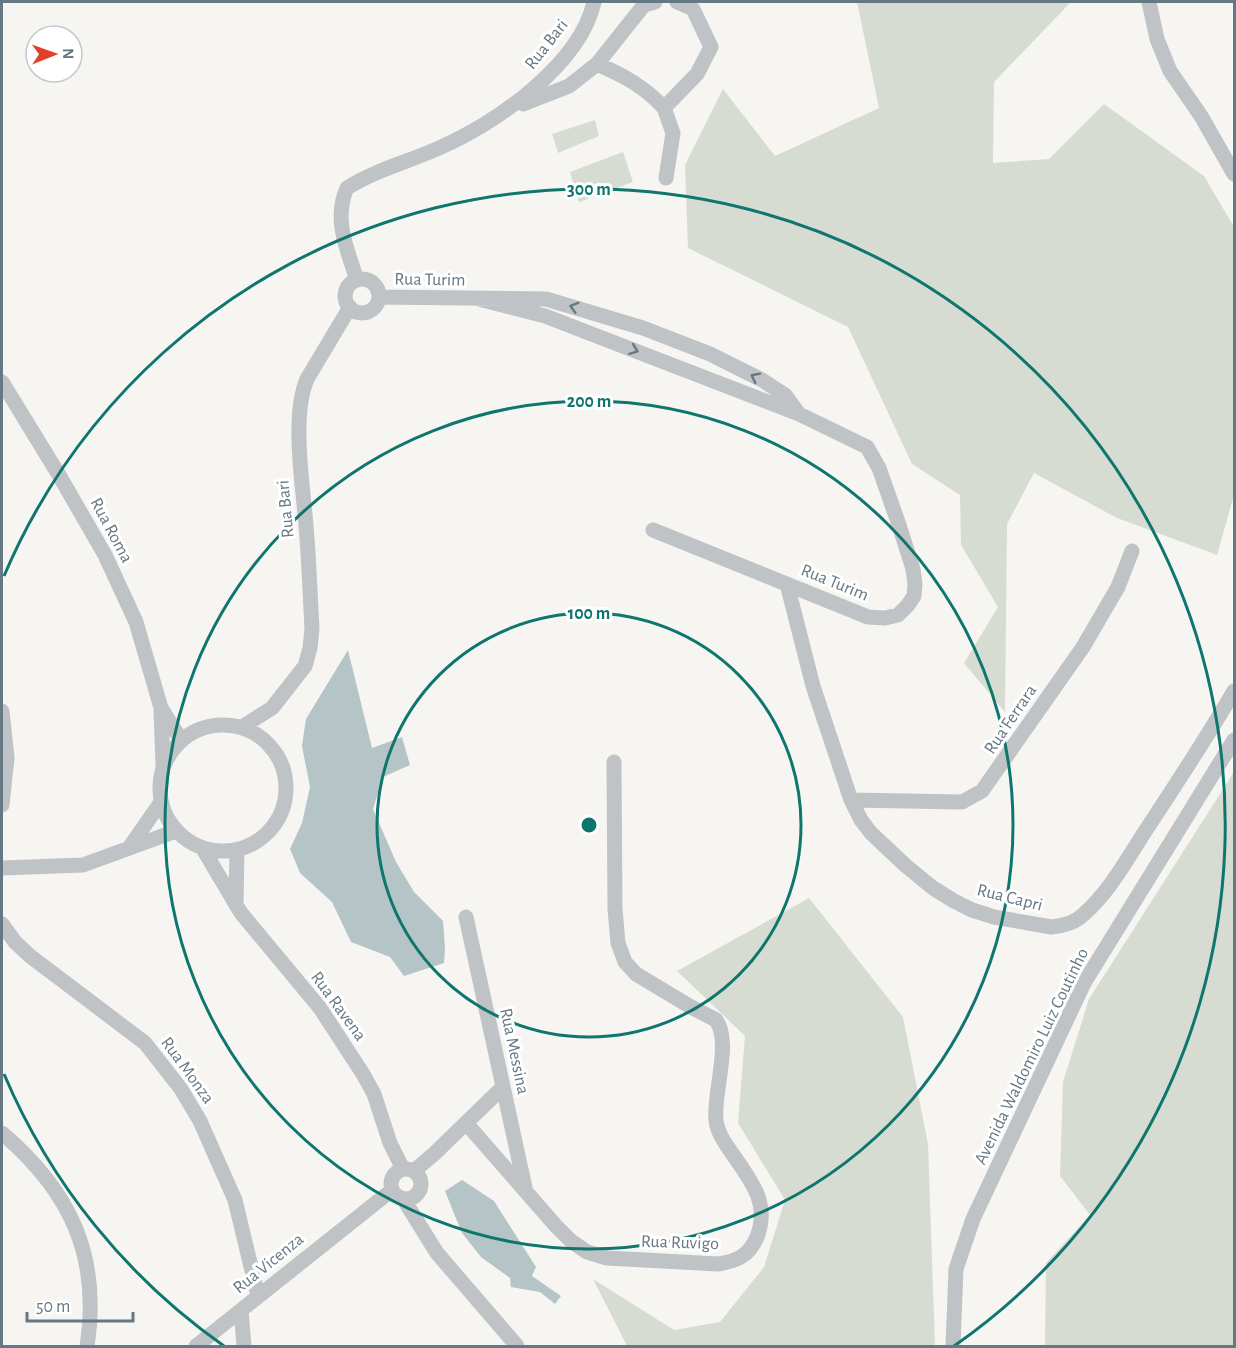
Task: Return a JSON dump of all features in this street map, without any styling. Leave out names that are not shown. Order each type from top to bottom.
[{"type":"street","name":"Rua Bari","points":[[357,280],[342,228],[340,203],[346,188],[379,172],[441,148],[506,110],[546,79],[584,29],[594,2]]},
{"type":"street","points":[[506,110],[568,86],[597,64],[644,5],[656,2]]},
{"type":"street","points":[[664,108],[697,74],[711,47],[693,9],[677,2]]},
{"type":"street","points":[[1149,2],[1157,39],[1170,71],[1201,116],[1234,174]]},
{"type":"street","points":[[597,64],[634,81],[664,108],[673,133],[666,178]]},
{"type":"street","points":[[357,280],[368,280],[376,286],[379,297],[375,307],[370,311],[360,312],[350,307],[346,291],[348,286],[357,280]]},
{"type":"street","name":"Rua Turim","points":[[379,297],[546,299],[643,328],[710,354],[762,380],[785,395],[799,414]]},
{"type":"street","name":"Rua Turim","points":[[479,299],[545,316],[799,414],[867,447],[879,468],[913,569],[914,596],[898,615],[885,618],[868,617],[653,530]]},
{"type":"street","name":"Rua Bari","points":[[242,727],[272,708],[305,666],[311,638],[299,425],[303,389],[350,307]]},
{"type":"street","name":"Rua Roma","points":[[2,382],[105,555],[136,622],[161,708],[163,768]]},
{"type":"street","name":"Rua Ferrara","points":[[851,800],[962,802],[982,791],[1083,647],[1118,587],[1132,551]]},
{"type":"street","name":"Rua Capri","points":[[787,584],[813,686],[851,800],[861,820],[871,833],[933,888],[972,910],[994,917],[1032,925],[1060,926],[1084,915],[1112,883],[1234,691]]},
{"type":"street","name":"Rua Roma","points":[[161,708],[181,740]]},
{"type":"street","name":"Rua Bari","points":[[264,739],[272,708]]},
{"type":"street","points":[[2,711],[7,758],[2,805]]},
{"type":"street","points":[[210,726],[242,727],[264,739],[281,762],[286,780],[286,799],[280,817],[269,832],[255,843],[237,850],[219,852],[203,849],[189,842],[176,831],[167,818],[161,802],[160,785],[163,768],[171,752],[181,740],[195,731],[210,726]]},
{"type":"street","name":"Avenida Waldomiro Luiz Coutinho","points":[[953,1347],[956,1269],[961,1248],[985,1192],[1084,983],[1234,740]]},
{"type":"street","name":"Rua Ruvigo","points":[[466,1123],[526,1194],[571,1241],[587,1252],[607,1258],[718,1264],[732,1262],[745,1256],[752,1249],[759,1231],[761,1215],[756,1188],[720,1135],[716,1123],[722,1062],[722,1032],[719,1023],[636,974],[625,962],[618,943],[615,909],[614,762]]},
{"type":"street","points":[[129,848],[161,802]]},
{"type":"street","points":[[2,868],[83,865],[176,831]]},
{"type":"street","name":"Rua Ravena","points":[[203,849],[236,904],[320,1008],[374,1094],[422,1230],[464,1287],[517,1347]]},
{"type":"street","points":[[236,904],[237,850]]},
{"type":"street","name":"Rua Messina","points":[[466,917],[526,1194]]},
{"type":"street","name":"Rua Monza","points":[[2,924],[15,942],[30,956],[145,1043],[181,1089],[200,1121],[235,1200],[258,1296]]},
{"type":"street","name":"Rua Vicenza","points":[[196,1347],[258,1296],[405,1184],[503,1087]]},
{"type":"street","points":[[2,1133],[45,1177],[71,1216],[83,1244],[91,1283],[91,1320],[87,1347]]},
{"type":"street","points":[[241,1310],[244,1347]]},
{"type":"shaded area","points":[[857,2],[1071,2],[994,82],[993,163],[1049,159],[1104,104],[1204,176],[1234,227],[1234,495],[1217,555],[1117,518],[1034,473],[1007,524],[1005,712],[964,663],[998,607],[961,545],[960,495],[912,464],[848,327],[688,248],[685,165],[723,89],[775,156],[879,108]]},
{"type":"shaded area","points":[[595,120],[599,136],[558,153],[552,134]]},
{"type":"shaded area","points":[[623,152],[633,182],[579,202],[570,172]]},
{"type":"shaded area","points":[[348,650],[372,748],[402,737],[410,765],[383,777],[373,809],[396,862],[414,892],[443,921],[444,963],[404,976],[390,957],[351,942],[332,902],[300,873],[290,849],[302,823],[310,787],[302,746],[306,719]]},
{"type":"shaded area","points":[[1234,772],[1234,1346],[1045,1346],[1046,1263],[1090,1215],[1060,1176],[1063,1082],[1089,999]]},
{"type":"shaded area","points":[[809,898],[903,1017],[928,1144],[935,1346],[627,1346],[593,1279],[674,1330],[720,1322],[764,1267],[785,1200],[738,1123],[745,1036],[677,971]]},
{"type":"shaded area","points":[[462,1180],[494,1201],[536,1267],[532,1276],[561,1296],[555,1304],[540,1292],[511,1287],[510,1278],[481,1257],[462,1233],[445,1191]]}]
